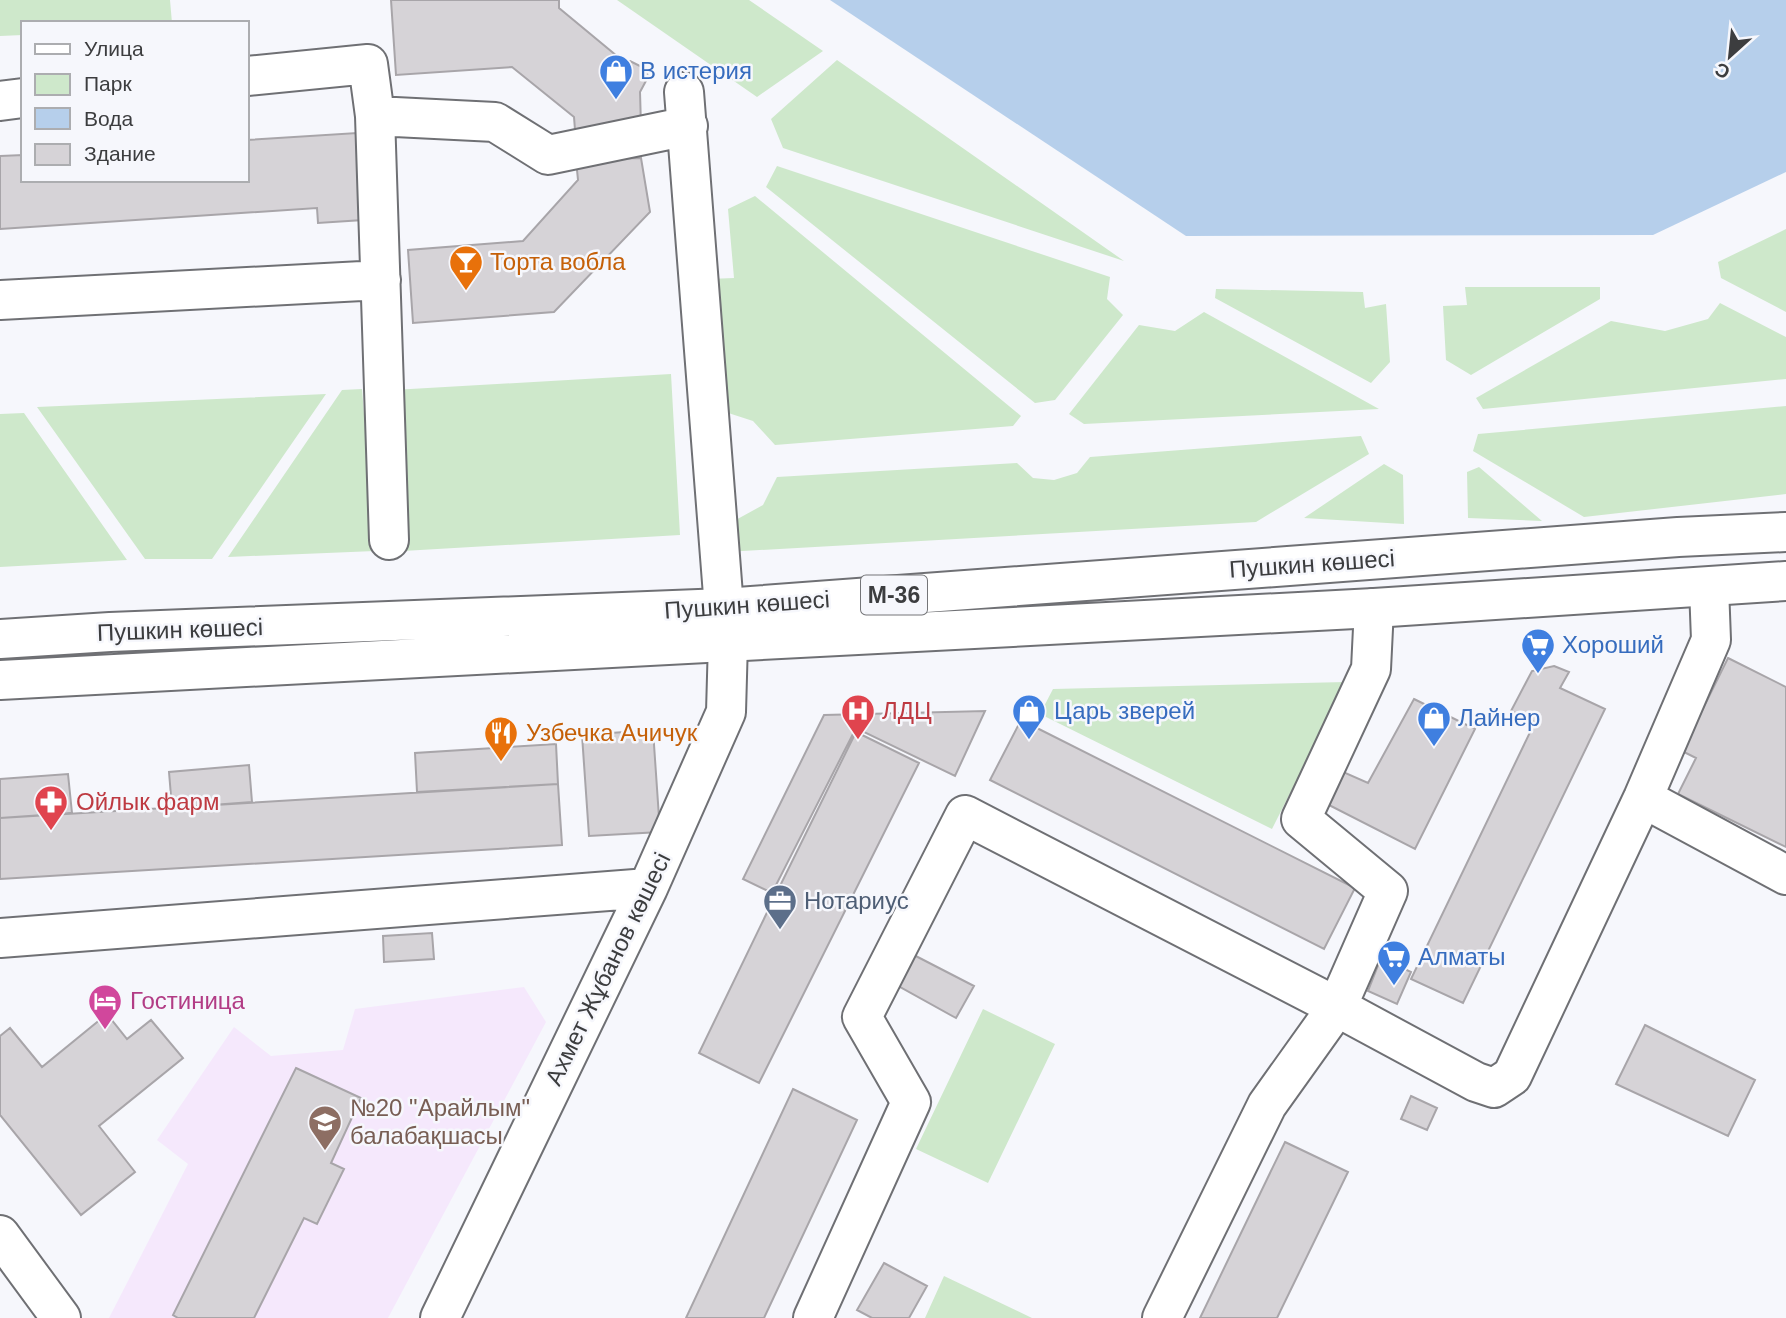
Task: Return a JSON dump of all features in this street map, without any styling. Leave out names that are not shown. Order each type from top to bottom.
[{"type":"main road","points":[[248,76],[368,64],[375,116],[389,540]]},
{"type":"main road","points":[[0,100],[21,98]]},
{"type":"main road","name":"Ахмет Жұбанов көшесі","points":[[375,116],[495,122],[548,155],[686,109],[726,624],[726,712],[648,888],[440,1318]]},
{"type":"main road","points":[[0,300],[381,280]]},
{"type":"main road","name":"Пушкин көшесі","points":[[0,680],[726,624],[1678,537],[1786,532]]},
{"type":"main road","name":"Пушкин көшесі","points":[[0,639],[124,632],[726,624],[1374,608],[1786,581]]},
{"type":"main road","points":[[813,1318],[911,1102],[862,1017],[965,814],[1476,1082],[1494,1088],[1512,1076],[1643,798],[1711,640],[1709,587]]},
{"type":"main road","points":[[1162,1318],[1267,1105],[1337,1007],[1388,891],[1301,819],[1371,669],[1374,608]]},
{"type":"main road","points":[[1643,798],[1786,875]]},
{"type":"main road","points":[[0,938],[648,888]]},
{"type":"main road","points":[[0,1235],[61,1318]]},
{"type":"shaded area","name":"№20 \"Арайлым\" балабақшасы","points":[[524,987],[546,1022],[388,1318],[109,1318],[188,1164],[157,1140],[234,1027],[271,1056],[343,1050],[355,1009]]},
{"type":"green space","points":[[0,0],[170,0],[172,21],[21,21],[21,35],[0,36]]},
{"type":"green space","points":[[617,0],[749,0],[823,51],[757,97]]},
{"type":"green space","points":[[837,60],[1124,261],[783,148],[771,119]]},
{"type":"green space","points":[[777,166],[1110,277],[1107,299],[1123,315],[1055,400],[1035,403],[766,187]]},
{"type":"green space","points":[[755,196],[1021,416],[1013,426],[775,445],[753,421],[716,409],[709,279],[734,278],[728,209]]},
{"type":"green space","points":[[1786,229],[1786,312],[1721,278],[1718,262]]},
{"type":"green space","points":[[1465,287],[1600,287],[1600,299],[1471,375],[1446,360],[1443,306],[1467,305]]},
{"type":"green space","points":[[1216,289],[1363,292],[1365,308],[1386,304],[1390,362],[1371,383],[1215,298]]},
{"type":"green space","points":[[1720,303],[1786,337],[1786,379],[1483,409],[1476,398],[1611,321],[1665,331],[1708,319]]},
{"type":"green space","points":[[1204,312],[1379,409],[1084,424],[1069,414],[1139,325],[1175,331]]},
{"type":"green space","points":[[671,374],[680,535],[403,551],[393,390]]},
{"type":"green space","points":[[362,389],[375,551],[228,557],[342,390]]},
{"type":"green space","points":[[326,394],[212,559],[145,559],[37,407]]},
{"type":"green space","points":[[1786,406],[1786,494],[1584,517],[1473,451],[1478,434]]},
{"type":"green space","points":[[24,413],[127,560],[0,567],[0,414]]},
{"type":"green space","points":[[1361,436],[1369,454],[1256,522],[725,552],[723,527],[763,505],[777,477],[1017,463],[1033,478],[1054,480],[1077,473],[1090,457]]},
{"type":"green space","points":[[1384,464],[1403,475],[1404,524],[1304,518]]},
{"type":"green space","points":[[1479,467],[1542,521],[1468,518],[1467,472]]},
{"type":"green space","points":[[1346,682],[1272,829],[1040,714],[1053,689]]},
{"type":"green space","points":[[983,1009],[1055,1044],[988,1183],[916,1149]]},
{"type":"green space","points":[[944,1276],[1032,1318],[925,1318]]},
{"type":"water","points":[[830,0],[1786,0],[1786,172],[1653,235],[1186,236]]},
{"type":"building","points":[[391,0],[559,0],[559,8],[623,61],[630,61],[646,69],[648,77],[640,92],[641,126],[575,130],[574,117],[512,67],[396,75]]},
{"type":"building","points":[[357,133],[363,220],[318,223],[317,208],[0,229],[0,156],[21,155],[21,182],[248,182],[248,140]]},
{"type":"building","points":[[641,158],[650,212],[554,312],[413,323],[408,250],[523,241],[578,180],[576,160]]},
{"type":"building","points":[[1728,658],[1786,687],[1786,847],[1678,794],[1696,758],[1682,751]]},
{"type":"building","points":[[1554,666],[1569,672],[1560,688],[1605,709],[1463,1003],[1411,979],[1535,722],[1511,711],[1532,671]]},
{"type":"building","points":[[1414,699],[1475,729],[1415,849],[1325,803],[1341,771],[1368,783]]},
{"type":"building","points":[[985,711],[955,776],[856,728],[772,893],[743,879],[824,715]]},
{"type":"building","points":[[1021,720],[1355,888],[1324,949],[990,780]]},
{"type":"building","points":[[653,730],[660,832],[589,836],[582,735]]},
{"type":"building","points":[[856,732],[919,763],[759,1083],[699,1053]]},
{"type":"building","points":[[556,744],[558,784],[417,792],[415,753]]},
{"type":"building","points":[[249,765],[252,802],[172,808],[169,772]]},
{"type":"building","points":[[68,774],[72,813],[0,818],[0,779]]},
{"type":"building","points":[[558,784],[562,845],[0,879],[0,818]]},
{"type":"building","points":[[432,933],[434,959],[384,962],[383,936]]},
{"type":"building","points":[[908,952],[974,986],[956,1018],[893,983]]},
{"type":"building","points":[[1381,958],[1411,972],[1397,1004],[1368,991]]},
{"type":"building","points":[[107,1014],[127,1039],[151,1020],[183,1058],[99,1126],[135,1172],[81,1215],[0,1115],[0,1036],[10,1028],[42,1067]]},
{"type":"building","points":[[1645,1025],[1755,1080],[1728,1136],[1616,1084]]},
{"type":"building","points":[[296,1068],[361,1098],[331,1163],[344,1169],[317,1224],[304,1218],[254,1318],[178,1318],[173,1315]]},
{"type":"building","points":[[793,1089],[857,1120],[764,1318],[686,1318]]},
{"type":"building","points":[[1411,1096],[1437,1108],[1427,1130],[1401,1119]]},
{"type":"building","points":[[1285,1142],[1348,1172],[1277,1318],[1200,1318]]},
{"type":"building","points":[[884,1263],[927,1286],[909,1318],[872,1318],[857,1310]]},
{"type":"place","name":"В истерия","points":[[616,101]]},
{"type":"place","name":"Торта вобла","points":[[466,292]]},
{"type":"place","name":"Хороший","points":[[1538,675]]},
{"type":"place","name":"ЛДЦ","points":[[858,741]]},
{"type":"place","name":"Царь зверей","points":[[1029,741]]},
{"type":"place","name":"Лайнер","points":[[1434,748]]},
{"type":"place","name":"Узбечка Ачичук","points":[[501,763]]},
{"type":"place","name":"Ойлык фарм","points":[[51,832]]},
{"type":"place","name":"Нотариус","points":[[780,931]]},
{"type":"place","name":"Алматы","points":[[1394,987]]},
{"type":"place","name":"Гостиница","points":[[105,1031]]},
{"type":"place","name":"№20 \"Арайлым\" балабақшасы","points":[[325,1152]]}]
